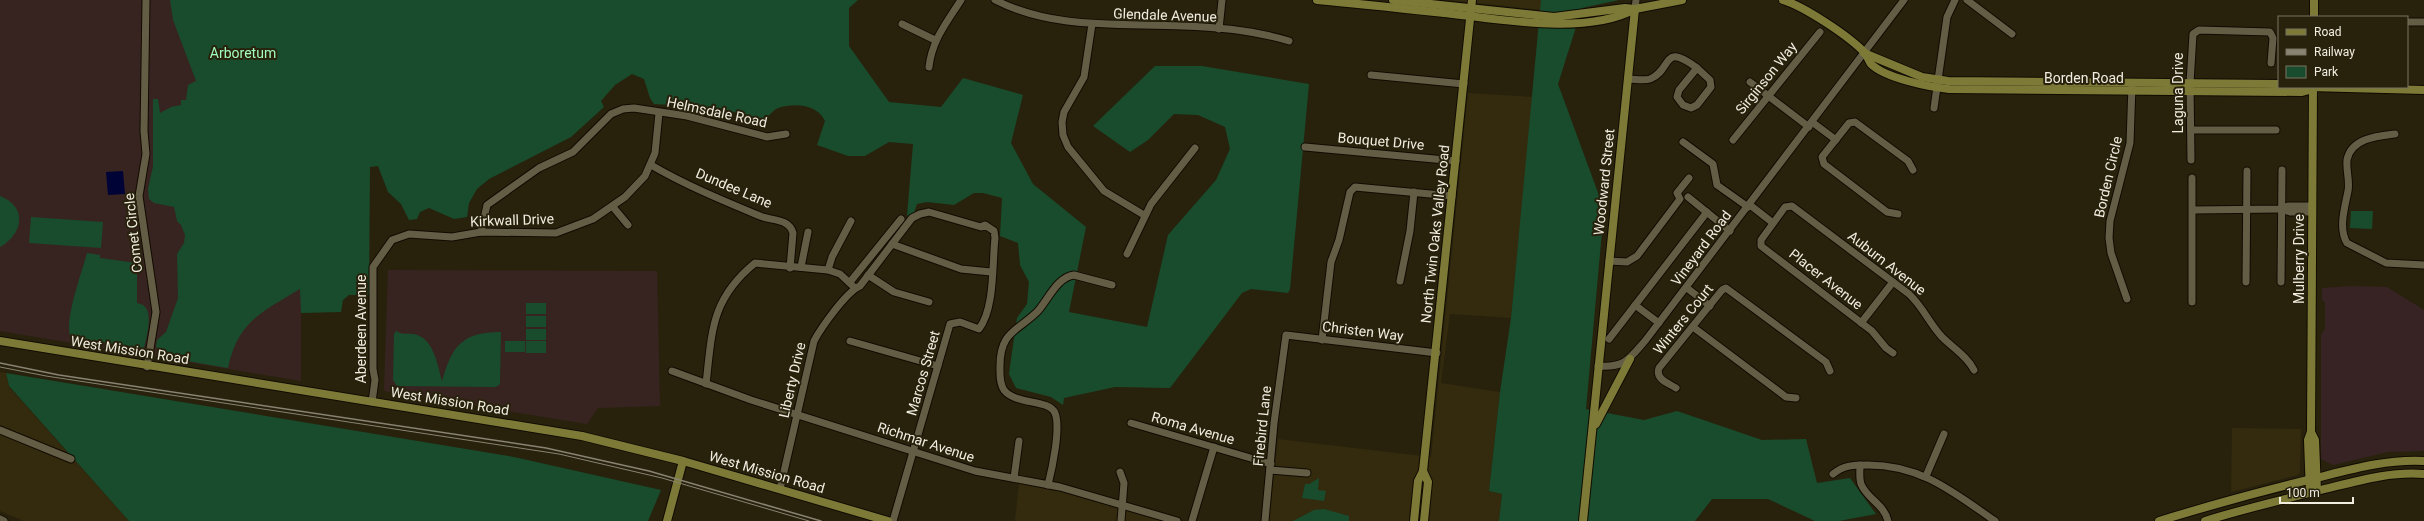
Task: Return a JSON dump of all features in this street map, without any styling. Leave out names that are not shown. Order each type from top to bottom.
[{"type":"main road","points":[[1317,0],[1531,19],[1577,19],[1625,8],[1635,9],[1682,0]]},
{"type":"main road","points":[[1393,0],[1471,13]]},
{"type":"main road","name":"North Twin Oaks Valley Road","points":[[1414,521],[1418,481],[1423,471],[1437,353],[1472,0]]},
{"type":"main road","name":"Borden Road","points":[[1783,0],[1811,13],[1864,53],[1876,56],[1898,68],[1937,84],[2133,92],[2302,92],[2312,88],[2424,90]]},
{"type":"main road","points":[[2314,0],[2314,16]]},
{"type":"main road","name":"Woodward Street","points":[[1598,366],[1635,9]]},
{"type":"main road","name":"Borden Road","points":[[1937,84],[2278,84]]},
{"type":"main road","name":"Mulberry Drive","points":[[2312,88],[2311,432],[2314,440],[2312,479],[2314,492]]},
{"type":"main road","name":"West Mission Road","points":[[0,342],[147,367],[582,436],[683,461],[888,521]]},
{"type":"main road","points":[[1593,430],[1630,359]]},
{"type":"main road","points":[[1583,521],[1598,366]]},
{"type":"main road","points":[[667,521],[683,461]]},
{"type":"main road","points":[[2159,521],[2243,495],[2381,463],[2424,461]]},
{"type":"main road","name":"North Twin Oaks Valley Road","points":[[1423,471],[1428,482],[1424,521]]},
{"type":"main road","points":[[2205,521],[2314,492],[2385,476],[2424,474]]},
{"type":"street","name":"Comet Circle","points":[[146,0],[144,131],[146,154],[139,196],[156,312],[147,367]]},
{"type":"street","points":[[929,67],[935,40],[961,0]]},
{"type":"street","name":"Glendale Avenue","points":[[995,0],[1036,16],[1092,24],[1184,26],[1272,36],[1289,40]]},
{"type":"street","points":[[1219,29],[1222,0]]},
{"type":"street","name":"Woodward Street","points":[[1635,9],[1636,0]]},
{"type":"street","name":"Vineyard Road","points":[[1598,366],[1615,367],[1630,359],[1687,288],[1904,0]]},
{"type":"street","points":[[1934,108],[1947,17],[1955,0]]},
{"type":"street","points":[[1967,0],[2012,34]]},
{"type":"street","points":[[2408,22],[2424,22]]},
{"type":"street","points":[[902,24],[935,40]]},
{"type":"street","points":[[1092,24],[1084,78],[1064,112],[1062,122],[1063,135],[1068,147],[1104,191],[1144,215]]},
{"type":"street","name":"Laguna Drive","points":[[2191,160],[2190,83],[2192,37],[2199,30],[2270,32],[2273,38],[2271,63]]},
{"type":"street","name":"Sirginson Way","points":[[1733,140],[1820,32]]},
{"type":"street","points":[[1629,78],[1651,78],[1657,74],[1666,61],[1675,57],[1684,58],[1697,68],[1710,80],[1711,87],[1697,105],[1691,108],[1683,105],[1677,97],[1679,90],[1697,68]]},
{"type":"street","points":[[1371,75],[1464,84]]},
{"type":"street","points":[[1750,82],[1768,96],[1836,140]]},
{"type":"street","name":"Borden Circle","points":[[2127,299],[2111,252],[2110,227],[2130,143],[2133,92],[2132,83]]},
{"type":"street","name":"Helmsdale Road","points":[[481,232],[487,205],[539,168],[573,152],[611,114],[634,108],[687,116],[767,137],[786,134]]},
{"type":"street","name":"Kirkwall Drive","points":[[379,257],[392,240],[409,234],[452,237],[481,232],[556,233],[593,219],[613,207],[645,176],[655,153],[659,112]]},
{"type":"street","points":[[1898,214],[1887,212],[1824,164],[1822,157],[1849,123],[1855,122],[1908,161],[1913,170]]},
{"type":"street","points":[[2191,130],[2276,130]]},
{"type":"street","points":[[2395,134],[2364,139],[2350,153],[2347,159],[2348,189],[2343,205],[2344,237],[2347,243],[2386,264],[2424,265]]},
{"type":"street","points":[[1683,142],[1714,164],[1717,185],[1773,223]]},
{"type":"street","name":"Bouquet Drive","points":[[1305,147],[1456,161]]},
{"type":"street","points":[[1127,254],[1144,215],[1163,188],[1195,148]]},
{"type":"street","name":"Dundee Lane","points":[[651,165],[762,217],[785,222],[792,228],[793,233],[790,268]]},
{"type":"street","points":[[2281,282],[2282,170]]},
{"type":"street","points":[[2246,282],[2247,171]]},
{"type":"street","points":[[1610,261],[1627,262],[1637,256],[1680,199],[1677,193],[1689,178]]},
{"type":"street","points":[[2192,178],[2192,302]]},
{"type":"street","points":[[1322,340],[1331,262],[1340,240],[1349,194],[1355,187],[1452,196]]},
{"type":"street","points":[[1400,281],[1410,231],[1414,192]]},
{"type":"street","points":[[1688,197],[1730,231]]},
{"type":"street","name":"Auburn Avenue","points":[[1773,223],[1785,207],[1792,206],[1919,303],[1941,336],[1970,361],[1974,370]]},
{"type":"street","points":[[2193,210],[2281,209],[2288,206],[2312,209]]},
{"type":"street","points":[[613,207],[628,225]]},
{"type":"street","name":"Liberty Drive","points":[[780,489],[814,341],[912,218],[929,212],[981,227],[985,225],[994,231],[991,272]]},
{"type":"street","points":[[1609,339],[1707,212]]},
{"type":"street","points":[[850,282],[901,219]]},
{"type":"street","points":[[828,270],[832,257],[851,221]]},
{"type":"street","name":"Placer Avenue","points":[[1773,223],[1761,240],[1761,246],[1872,331],[1893,353]]},
{"type":"street","points":[[801,267],[808,232]]},
{"type":"street","points":[[892,244],[961,269],[991,272]]},
{"type":"street","name":"Aberdeen Avenue","points":[[372,402],[375,380],[373,369],[374,267],[379,257]]},
{"type":"street","points":[[706,384],[718,309],[725,294],[755,263],[790,268],[801,267],[828,270],[840,274],[855,288]]},
{"type":"street","name":"Marcos Street","points":[[893,521],[950,324],[960,322],[979,329],[985,321],[990,299],[991,272]]},
{"type":"street","points":[[868,275],[894,292],[929,302]]},
{"type":"street","points":[[1048,485],[1057,427],[1054,412],[1052,408],[1018,400],[1004,390],[1000,380],[1000,354],[1009,333],[1037,312],[1062,280],[1074,275],[1112,285]]},
{"type":"street","points":[[1861,323],[1893,282]]},
{"type":"street","points":[[1687,288],[1710,306]]},
{"type":"street","name":"Winters Court","points":[[1676,388],[1660,378],[1658,373],[1722,290],[1726,288],[1826,362],[1830,371]]},
{"type":"street","points":[[1635,306],[1659,323]]},
{"type":"street","points":[[1693,327],[1786,397],[1796,398]]},
{"type":"street","name":"Christen Way","points":[[1286,335],[1437,353]]},
{"type":"street","name":"Firebird Lane","points":[[1265,521],[1286,335]]},
{"type":"street","points":[[850,341],[938,366]]},
{"type":"street","name":"Richmar Avenue","points":[[672,371],[706,384],[975,471],[1048,485],[1177,521]]},
{"type":"street","name":"Roma Avenue","points":[[1131,423],[1214,447],[1271,467],[1307,473]]},
{"type":"street","points":[[0,430],[71,459]]},
{"type":"street","points":[[1926,476],[1944,434]]},
{"type":"street","points":[[1014,478],[1020,441]]},
{"type":"street","points":[[1192,521],[1214,447]]},
{"type":"street","points":[[1860,465],[1860,482],[1866,492],[1882,507],[1888,521]]},
{"type":"street","points":[[1833,474],[1842,467],[1860,465],[1899,467],[1936,481],[1995,521]]},
{"type":"street","points":[[1120,472],[1124,483],[1121,521]]},
{"type":"street","points":[[0,519],[4,521]]},
{"type":"shaded area","points":[[0,0],[529,0],[368,154],[301,289],[301,381],[0,331]]},
{"type":"shaded area","points":[[1450,0],[1541,0],[1541,10]]},
{"type":"shaded area","points":[[1468,93],[1533,97],[1511,318],[1450,314],[1441,383],[1500,392],[1489,491],[1502,494],[1499,521],[1268,521],[1278,439],[1431,457]]},
{"type":"shaded area","points":[[123,171],[125,194],[108,195],[106,172]]},
{"type":"shaded area","points":[[388,270],[657,271],[660,406],[598,408],[587,424],[384,391]]},
{"type":"shaded area","points":[[2351,286],[2387,287],[2424,310],[2424,451],[2388,452],[2333,465],[2321,459],[2321,335],[2325,329],[2325,302],[2322,300],[2322,288]]},
{"type":"shaded area","points":[[0,372],[6,373],[9,387],[129,521],[24,521],[0,511]]},
{"type":"shaded area","points":[[2232,428],[2301,429],[2300,472],[2298,475],[2231,492]]},
{"type":"shaded area","points":[[1020,474],[1171,521],[1015,521]]},
{"type":"green space","name":"Arboretum","points":[[170,0],[858,0],[849,8],[849,46],[889,102],[941,107],[963,78],[1023,95],[1011,143],[1033,184],[1086,227],[1069,312],[1147,327],[1168,235],[1216,180],[1230,149],[1225,127],[1198,115],[1174,114],[1148,140],[1130,152],[1093,126],[1155,66],[1202,66],[1309,84],[1290,289],[1288,293],[1251,289],[1242,293],[1170,388],[1115,387],[1064,398],[1063,405],[1051,397],[1016,388],[1009,374],[1017,318],[1027,304],[1029,282],[1020,265],[1018,243],[1000,236],[1002,198],[983,193],[974,193],[954,205],[927,202],[917,204],[914,213],[907,216],[913,144],[889,142],[865,156],[848,156],[817,145],[825,121],[817,111],[811,108],[798,105],[784,106],[774,110],[764,120],[718,108],[707,110],[690,106],[654,104],[650,98],[644,79],[632,74],[615,85],[601,101],[604,107],[571,137],[489,179],[477,189],[469,203],[467,217],[454,219],[429,208],[420,212],[417,219],[409,220],[401,204],[388,192],[378,166],[370,167],[369,295],[349,295],[343,300],[341,312],[301,313],[300,289],[274,304],[245,328],[232,352],[228,368],[175,359],[156,347],[157,340],[166,332],[178,298],[177,254],[184,243],[185,235],[181,225],[177,221],[174,207],[154,203],[149,199],[148,189],[153,166],[153,99],[158,99],[160,113],[171,107],[181,105],[181,100],[186,100],[188,85],[196,81],[173,20]]},
{"type":"green space","points":[[1541,0],[1619,0],[1582,8],[1558,84],[1604,209],[1586,409],[1644,420],[1677,411],[1762,440],[1806,439],[1817,483],[1850,478],[1876,514],[1839,521],[1815,521],[1768,499],[1712,499],[1695,521],[1499,521],[1502,494],[1489,491],[1500,392],[1511,318]]},
{"type":"green space","points":[[0,196],[9,201],[15,207],[19,221],[14,235],[8,242],[0,247]]},
{"type":"green space","points":[[2351,211],[2373,211],[2372,229],[2350,228]]},
{"type":"green space","points":[[31,217],[103,222],[101,248],[29,243]]},
{"type":"green space","points":[[87,253],[100,255],[100,258],[137,263],[137,303],[143,305],[147,309],[149,321],[144,348],[71,338],[69,321],[71,310]]},
{"type":"green space","points":[[526,303],[546,303],[546,314],[526,314]]},
{"type":"green space","points":[[526,316],[546,316],[546,327],[526,327]]},
{"type":"green space","points":[[526,329],[546,329],[546,340],[526,340]]},
{"type":"green space","points":[[396,331],[417,335],[428,342],[437,362],[442,381],[450,359],[461,343],[468,338],[477,335],[501,332],[500,384],[496,387],[397,386],[393,380],[394,334]]},
{"type":"green space","points":[[505,341],[525,341],[525,352],[505,352]]},
{"type":"green space","points":[[526,341],[546,341],[546,353],[526,353]]},
{"type":"green space","points":[[6,373],[514,457],[661,490],[648,521],[129,521],[9,386]]},
{"type":"green space","points":[[1319,478],[1318,490],[1326,491],[1324,501],[1302,498],[1305,484],[1309,484]]},
{"type":"green space","points":[[1324,509],[1349,516],[1349,521],[1293,521],[1314,510]]},
{"type":"tram line","points":[[0,367],[46,376],[559,454],[662,478],[809,521]]},
{"type":"railway","points":[[0,363],[59,375],[546,448],[649,471],[821,521]]}]
